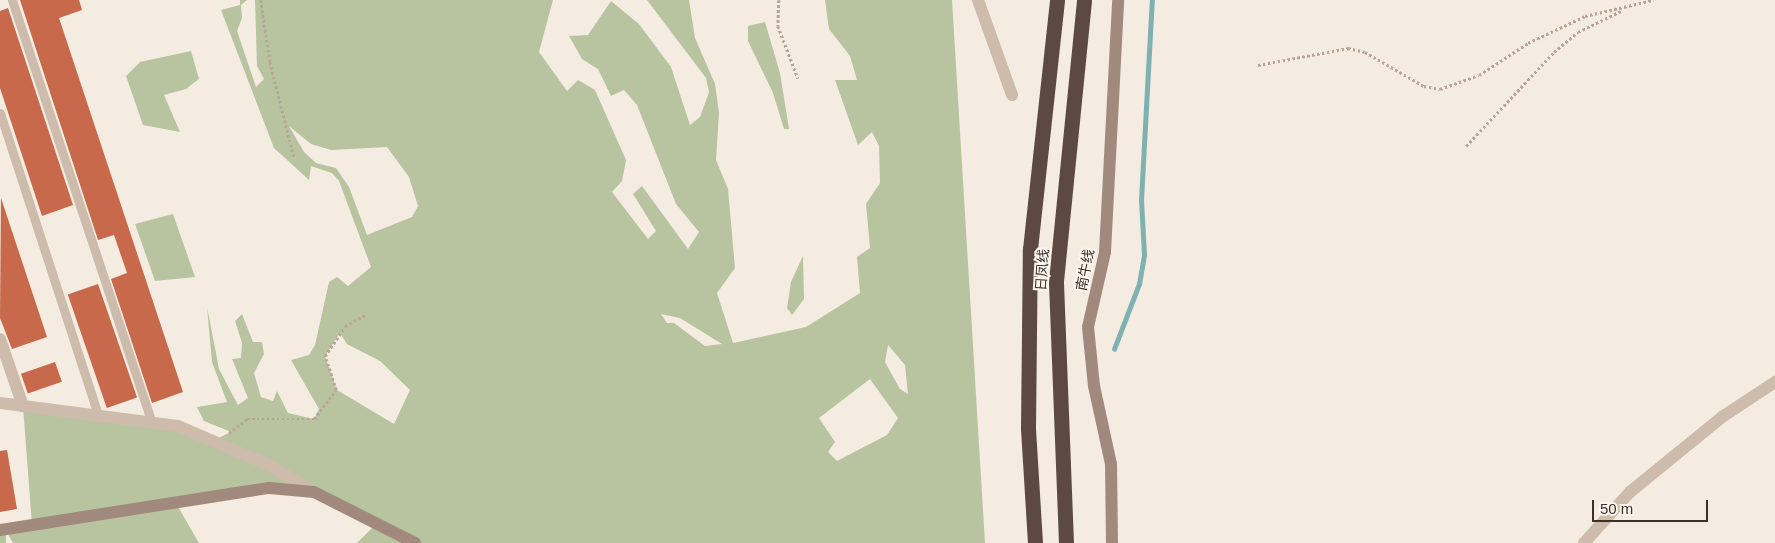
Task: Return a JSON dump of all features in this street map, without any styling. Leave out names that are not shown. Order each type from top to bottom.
[{"type":"highway","name":"日凤线","points":[[1035,543],[1028,428],[1030,249],[1057,0]]},
{"type":"highway","name":"日凤线","points":[[1066,543],[1056,281],[1084,0]]},
{"type":"street","points":[[978,0],[1012,95]]},
{"type":"street","name":"南牛线","points":[[1112,543],[1112,464],[1094,386],[1088,327],[1105,252],[1118,0]]},
{"type":"street","points":[[0,339],[23,406]]},
{"type":"street","points":[[1584,543],[1630,492],[1722,417],[1775,382]]},
{"type":"street","points":[[0,403],[99,418],[178,426],[270,465],[314,492],[415,543]]},
{"type":"street","points":[[0,530],[269,488],[314,492]]},
{"type":"lane","points":[[12,0],[152,423]]},
{"type":"lane","points":[[0,113],[99,418]]},
{"type":"path","points":[[262,0],[270,62],[294,157]]},
{"type":"path","points":[[779,0],[778,26],[798,78]]},
{"type":"path","points":[[1466,146],[1554,52],[1578,32],[1623,10],[1653,0]]},
{"type":"path","points":[[1258,65],[1348,48],[1366,52],[1424,86],[1440,89],[1479,75],[1528,43],[1585,16],[1623,10]]},
{"type":"path","points":[[214,440],[247,420],[314,419],[336,390],[325,356],[345,326],[365,315]]},
{"type":"green space","points":[[240,0],[247,0],[241,5],[242,18],[237,31],[256,87],[264,79],[257,66],[255,0],[553,0],[539,52],[567,91],[578,80],[595,90],[626,160],[622,181],[612,192],[648,239],[656,231],[633,194],[642,186],[688,249],[699,232],[676,204],[637,105],[624,90],[611,96],[598,69],[582,59],[569,36],[588,35],[611,1],[639,24],[671,67],[690,125],[700,117],[709,92],[706,78],[647,0],[689,0],[695,38],[715,84],[719,113],[716,160],[728,189],[735,268],[717,293],[733,343],[806,327],[860,293],[857,257],[870,248],[866,204],[880,183],[879,146],[872,132],[858,145],[835,80],[857,80],[850,56],[829,29],[825,0],[952,0],[985,543],[357,543],[376,524],[314,492],[269,488],[177,505],[199,543],[13,543],[6,531],[6,543],[0,543],[0,530],[32,525],[23,406],[178,426],[214,440],[231,432],[204,421],[197,407],[227,402],[212,362],[207,307],[219,369],[238,405],[248,398],[232,359],[241,358],[242,343],[235,321],[242,314],[253,342],[262,342],[264,354],[254,373],[261,397],[273,401],[277,391],[288,413],[314,419],[319,409],[291,360],[309,355],[315,345],[329,282],[337,277],[348,286],[371,267],[339,181],[332,173],[311,166],[309,180],[274,148],[221,10],[240,5]],"holes":[[[289,126],[311,144],[331,150],[387,147],[409,177],[418,206],[412,217],[367,235],[349,187],[336,168],[316,163],[304,152]],[[661,314],[680,318],[722,344],[705,346],[674,323],[667,323]],[[340,333],[347,344],[380,361],[410,390],[394,424],[337,390],[325,356]],[[888,345],[905,365],[908,394],[900,389],[885,362]],[[870,379],[898,418],[887,435],[837,461],[828,452],[835,442],[819,418]]]},
{"type":"green space","points":[[765,22],[780,73],[789,129],[784,129],[773,93],[748,41],[748,26]]},
{"type":"green space","points":[[191,51],[199,79],[186,89],[164,95],[180,132],[143,125],[126,76],[140,62]]},
{"type":"green space","points":[[173,214],[195,277],[155,281],[135,224]]},
{"type":"green space","points":[[803,256],[804,299],[792,315],[787,308],[791,282]]},
{"type":"building","points":[[20,0],[79,0],[82,10],[59,18],[183,392],[152,403],[111,279],[127,273],[114,235],[98,240]]},
{"type":"building","points":[[8,8],[73,205],[42,216],[0,88],[0,11]]},
{"type":"building","points":[[1,198],[47,337],[12,349],[0,318]]},
{"type":"building","points":[[98,284],[137,397],[107,408],[68,294]]},
{"type":"building","points":[[55,362],[62,382],[28,394],[21,374]]},
{"type":"building","points":[[7,450],[17,509],[0,512],[0,451]]},
{"type":"waterway","points":[[1114,349],[1139,284],[1144,255],[1141,200],[1152,0]]}]
